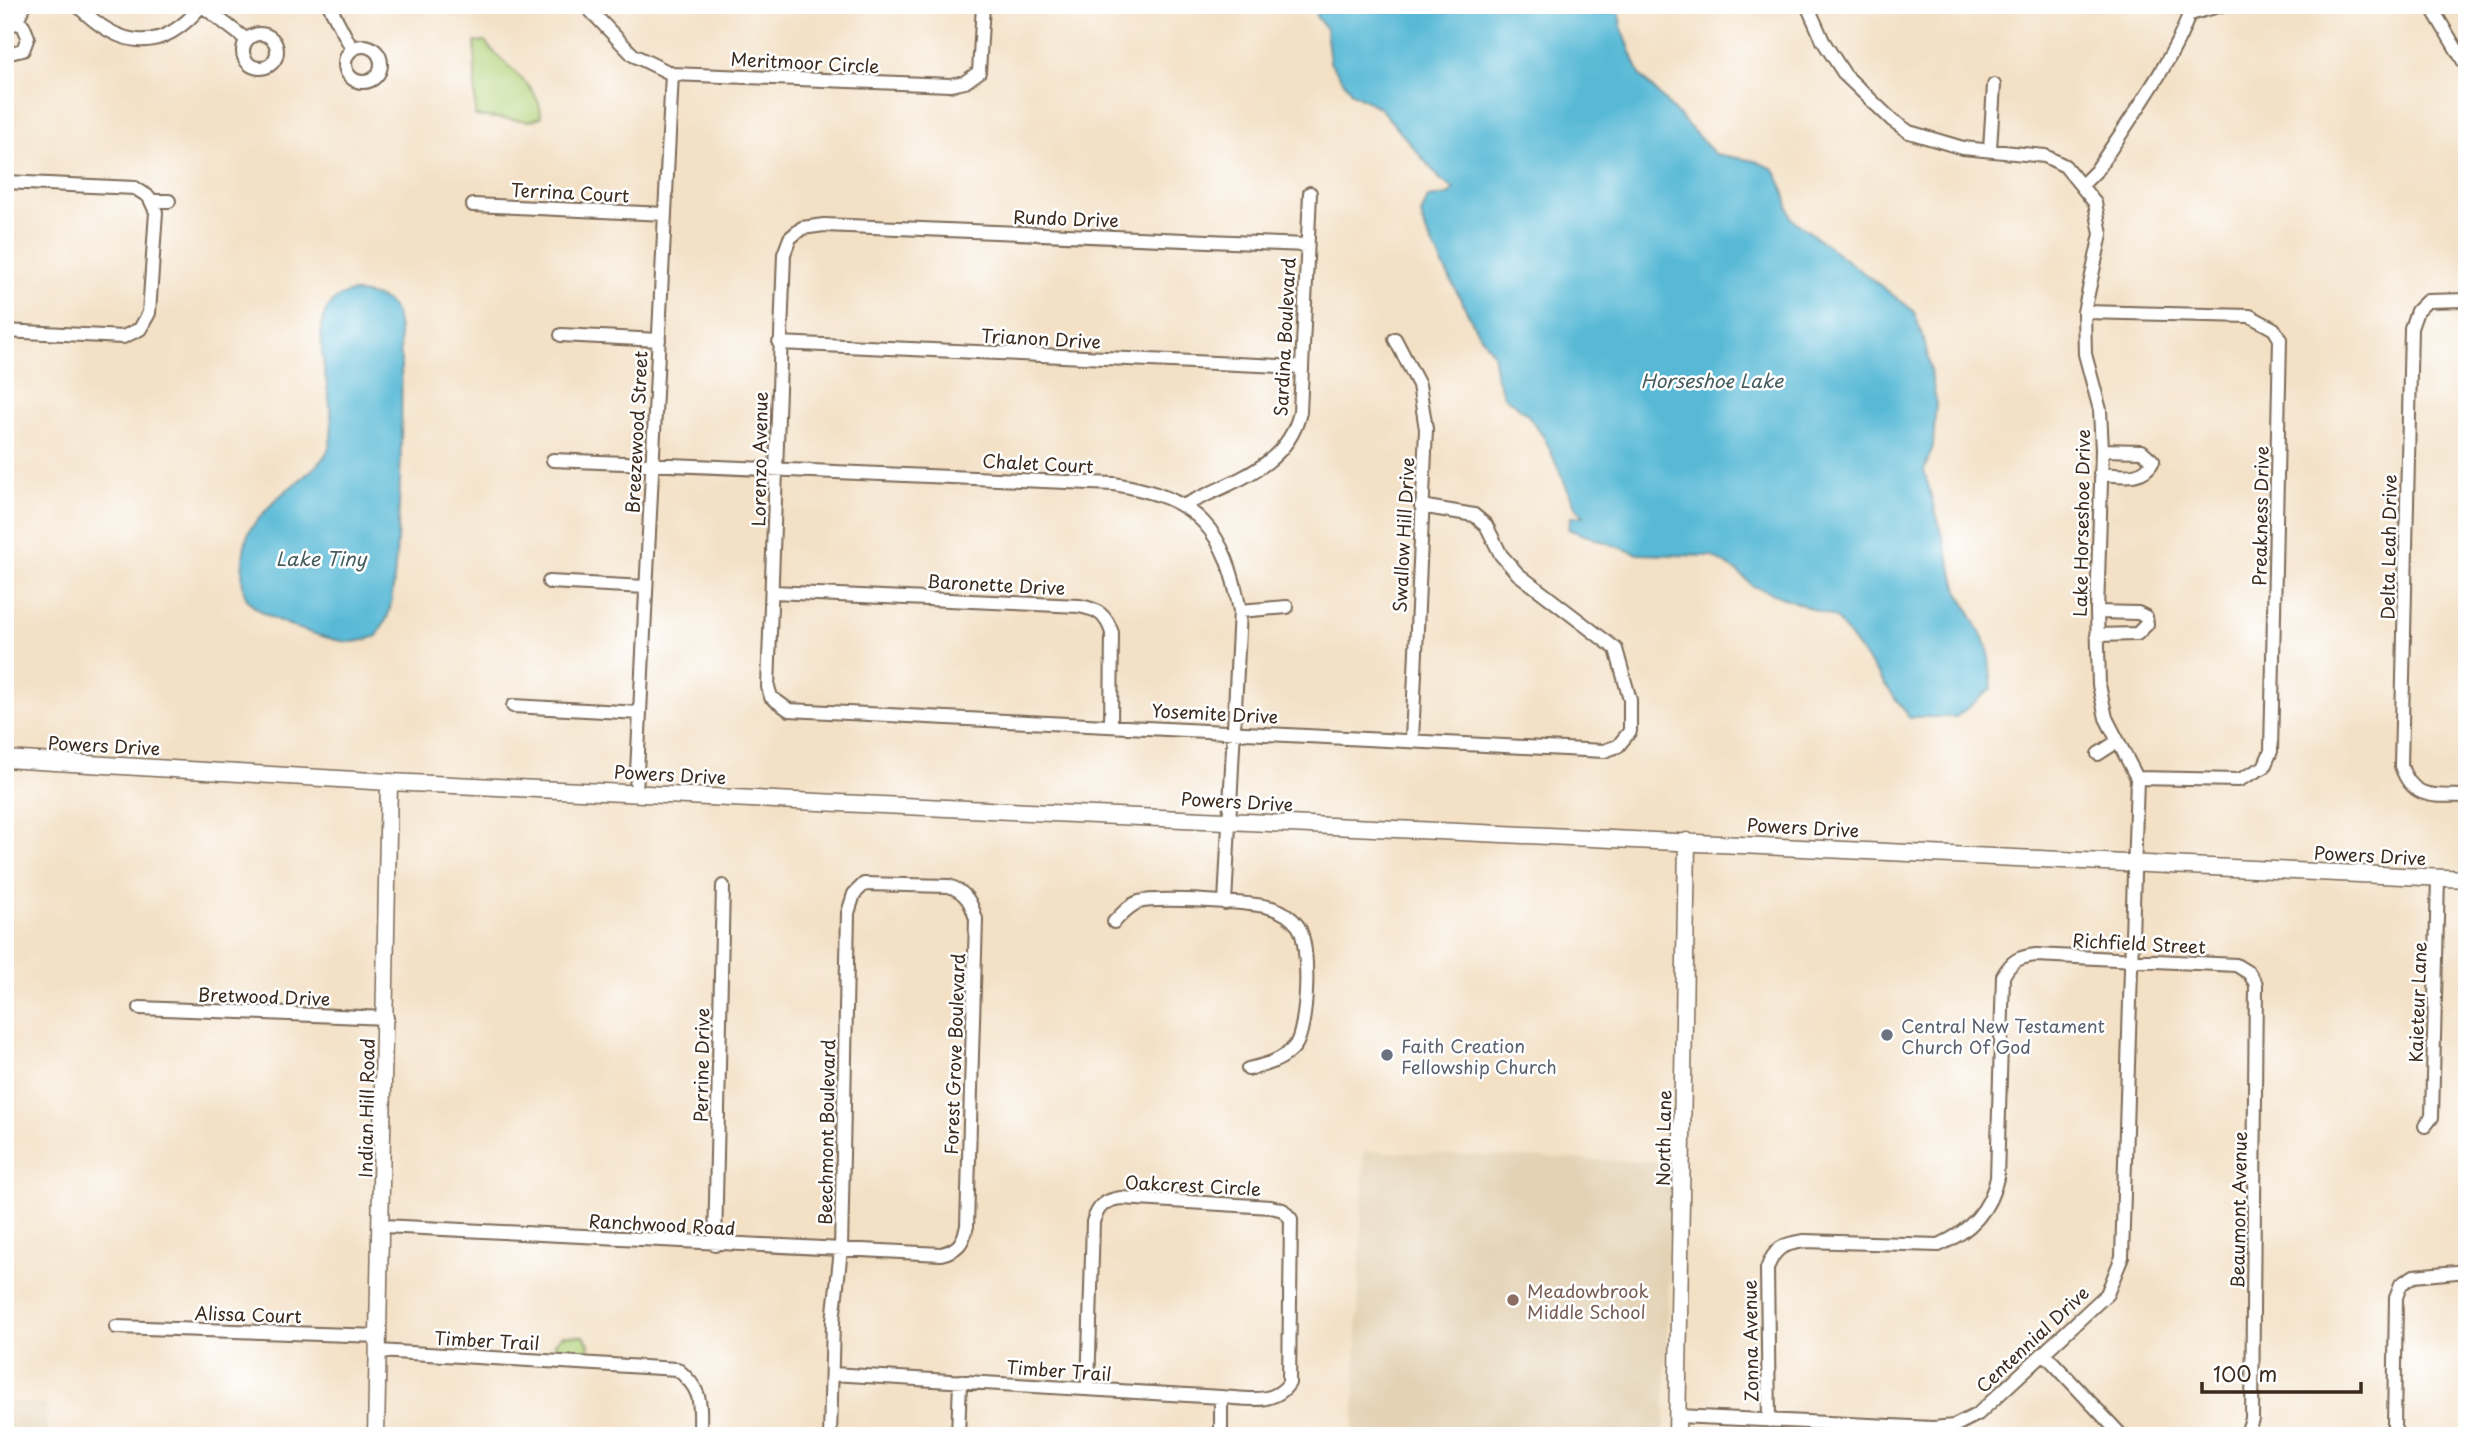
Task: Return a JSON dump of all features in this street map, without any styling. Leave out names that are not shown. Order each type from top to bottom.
[{"type":"street","points":[[5,54],[17,54],[26,44],[26,31],[11,21],[24,5]]},
{"type":"street","points":[[77,5],[93,22],[114,35],[139,42],[163,37],[184,26],[202,5],[247,40]]},
{"type":"street","points":[[329,5],[352,49]]},
{"type":"street","name":"Meritmoor Circle","points":[[590,7],[633,55],[672,74],[950,85],[965,82],[979,72],[984,5]]},
{"type":"street","points":[[1807,5],[1823,41],[1845,75],[1892,120],[1909,132],[1948,145],[2045,156],[2065,166],[2082,185],[2096,171],[2179,39],[2190,9],[2222,5]]},
{"type":"street","points":[[2430,5],[2467,67]]},
{"type":"street","name":"Breezewood Street","points":[[636,792],[672,74]]},
{"type":"street","points":[[1990,149],[1994,85]]},
{"type":"street","points":[[5,182],[135,188],[151,201],[156,212],[149,313],[140,329],[122,337],[5,331]]},
{"type":"street","name":"Lake Horseshoe Drive","points":[[2082,185],[2095,203],[2101,234],[2084,313],[2085,354],[2100,410],[2102,450],[2097,612],[2099,685],[2106,719],[2137,778],[2134,862]]},
{"type":"street","name":"Sardina Boulevard","points":[[1185,505],[1270,461],[1287,446],[1296,429],[1300,412],[1310,193]]},
{"type":"street","points":[[151,201],[169,201]]},
{"type":"street","name":"Terrina Court","points":[[473,205],[665,214]]},
{"type":"street","name":"Rundo Drive","points":[[824,225],[1307,245]]},
{"type":"street","name":"Lorenzo Avenue","points":[[789,710],[771,697],[768,687],[779,343],[787,246],[790,238],[802,228],[824,225]]},
{"type":"street","name":"Delta Leah Drive","points":[[2467,300],[2427,301],[2417,311],[2411,328],[2401,766],[2407,783],[2415,790],[2429,794],[2467,796]]},
{"type":"street","name":"Preakness Drive","points":[[2084,313],[2250,316],[2274,329],[2280,340],[2271,751],[2264,767],[2239,780],[2137,778]]},
{"type":"street","points":[[561,335],[659,340]]},
{"type":"street","name":"Swallow Hill Drive","points":[[1395,339],[1419,385],[1424,418],[1412,740]]},
{"type":"street","name":"Trianon Drive","points":[[779,343],[1302,367]]},
{"type":"street","points":[[2100,474],[2139,475],[2149,470],[2153,461],[2142,451],[2102,450]]},
{"type":"street","name":"Chalet Court","points":[[553,460],[1114,484],[1152,490],[1185,505],[1218,538],[1233,571],[1240,611],[1225,903]]},
{"type":"street","name":"Yosemite Drive","points":[[789,710],[1604,751],[1618,747],[1630,731],[1630,700],[1616,649],[1518,574],[1501,555],[1486,525],[1474,515],[1421,506]]},
{"type":"street","points":[[549,582],[646,587]]},
{"type":"street","name":"Baronette Drive","points":[[773,592],[1079,606],[1096,609],[1107,619],[1112,633],[1111,725]]},
{"type":"street","points":[[1240,611],[1287,607]]},
{"type":"street","points":[[2097,612],[2138,613],[2146,617],[2147,624],[2144,631],[2137,634],[2097,635]]},
{"type":"street","points":[[513,706],[640,713]]},
{"type":"street","points":[[2098,754],[2118,741]]},
{"type":"street","name":"Powers Drive","points":[[5,759],[389,782],[2467,879]]},
{"type":"street","name":"Indian Hill Road","points":[[376,1436],[383,1227],[389,782]]},
{"type":"street","name":"North Lane","points":[[1677,1436],[1688,841]]},
{"type":"street","name":"Centennial Drive","points":[[1678,1416],[1769,1422],[1954,1426],[1978,1414],[2107,1294],[2122,1257],[2134,862]]},
{"type":"street","name":"Kaieteur Lane","points":[[2425,1126],[2432,1117],[2438,878]]},
{"type":"street","name":"Beechmont Boulevard","points":[[830,1436],[833,1321],[841,1250],[848,913],[854,894],[864,884],[915,884]]},
{"type":"street","name":"Forest Grove Boulevard","points":[[915,884],[949,886],[961,890],[971,903],[976,919],[967,1226],[964,1240],[954,1251],[941,1254]]},
{"type":"street","name":"Perrine Drive","points":[[715,1245],[723,886]]},
{"type":"street","points":[[1114,922],[1140,901],[1225,903],[1260,905],[1288,916],[1300,928],[1306,946],[1304,1017],[1297,1044],[1285,1056],[1248,1069]]},
{"type":"street","name":"Richfield Street","points":[[1804,1241],[1939,1245],[1959,1236],[1983,1213],[1993,1197],[1997,1178],[2003,976],[2009,964],[2019,957],[2236,965],[2249,973],[2256,984],[2258,1001]]},
{"type":"street","name":"Beaumont Avenue","points":[[2246,1436],[2252,1419],[2258,1001]]},
{"type":"street","name":"Bretwood Drive","points":[[140,1008],[387,1018]]},
{"type":"street","name":"Oakcrest Circle","points":[[1088,1389],[1093,1222],[1096,1210],[1108,1200],[1121,1198],[1271,1207],[1283,1210],[1291,1219],[1289,1383],[1283,1392]]},
{"type":"street","name":"Ranchwood Road","points":[[383,1227],[941,1254]]},
{"type":"street","name":"Zonna Avenue","points":[[1769,1422],[1767,1269],[1771,1256],[1783,1244],[1804,1241]]},
{"type":"street","points":[[2398,1436],[2395,1427],[2396,1297],[2401,1283],[2414,1276],[2467,1271]]},
{"type":"street","name":"Alissa Court","points":[[116,1328],[379,1344]]},
{"type":"street","name":"Timber Trail","points":[[379,1344],[677,1369],[696,1387],[700,1397],[700,1436]]},
{"type":"street","points":[[2044,1353],[2122,1436]]},
{"type":"street","name":"Timber Trail","points":[[832,1374],[1221,1397],[1272,1399],[1283,1392]]},
{"type":"street","points":[[958,1436],[960,1381]]},
{"type":"street","points":[[1220,1436],[1221,1397]]},
{"type":"shaded area","name":"Meadowbrook Middle School","points":[[1364,1151],[1672,1163],[1664,1436],[1353,1436]]},
{"type":"shaded area","points":[[5,1402],[47,1404],[47,1436],[5,1436]]},
{"type":"green space","points":[[475,42],[485,42],[528,85],[540,106],[541,117],[530,121],[475,116]]},
{"type":"green space","points":[[563,1335],[584,1336],[589,1344],[587,1357],[555,1355],[555,1343]]},
{"type":"water","name":"Horseshoe Lake","points":[[1319,5],[1618,5],[1621,26],[1640,75],[1715,154],[1755,161],[1774,169],[1784,190],[1791,218],[1914,311],[1926,348],[1936,401],[1933,446],[1924,471],[1958,590],[1988,647],[1992,688],[1956,717],[1909,717],[1836,618],[1753,586],[1737,571],[1711,556],[1638,554],[1568,529],[1571,517],[1584,516],[1575,506],[1545,439],[1527,414],[1504,396],[1497,379],[1493,353],[1477,331],[1426,232],[1421,214],[1428,198],[1448,195],[1454,189],[1441,180],[1380,108],[1352,93],[1330,62],[1326,29],[1316,16]]},
{"type":"water","name":"Lake Tiny","points":[[353,292],[382,299],[395,312],[401,364],[401,459],[396,555],[389,612],[377,636],[350,642],[293,627],[252,605],[246,597],[242,572],[251,528],[276,500],[312,470],[327,452],[331,434],[331,411],[321,337],[324,316],[334,301]]},
{"type":"place","name":"Central New Testament Church Of God","points":[[1887,1035]]},
{"type":"place","name":"Faith Creation Fellowship Church","points":[[1387,1055]]},
{"type":"place","name":"Meadowbrook Middle School","points":[[1513,1300]]}]
